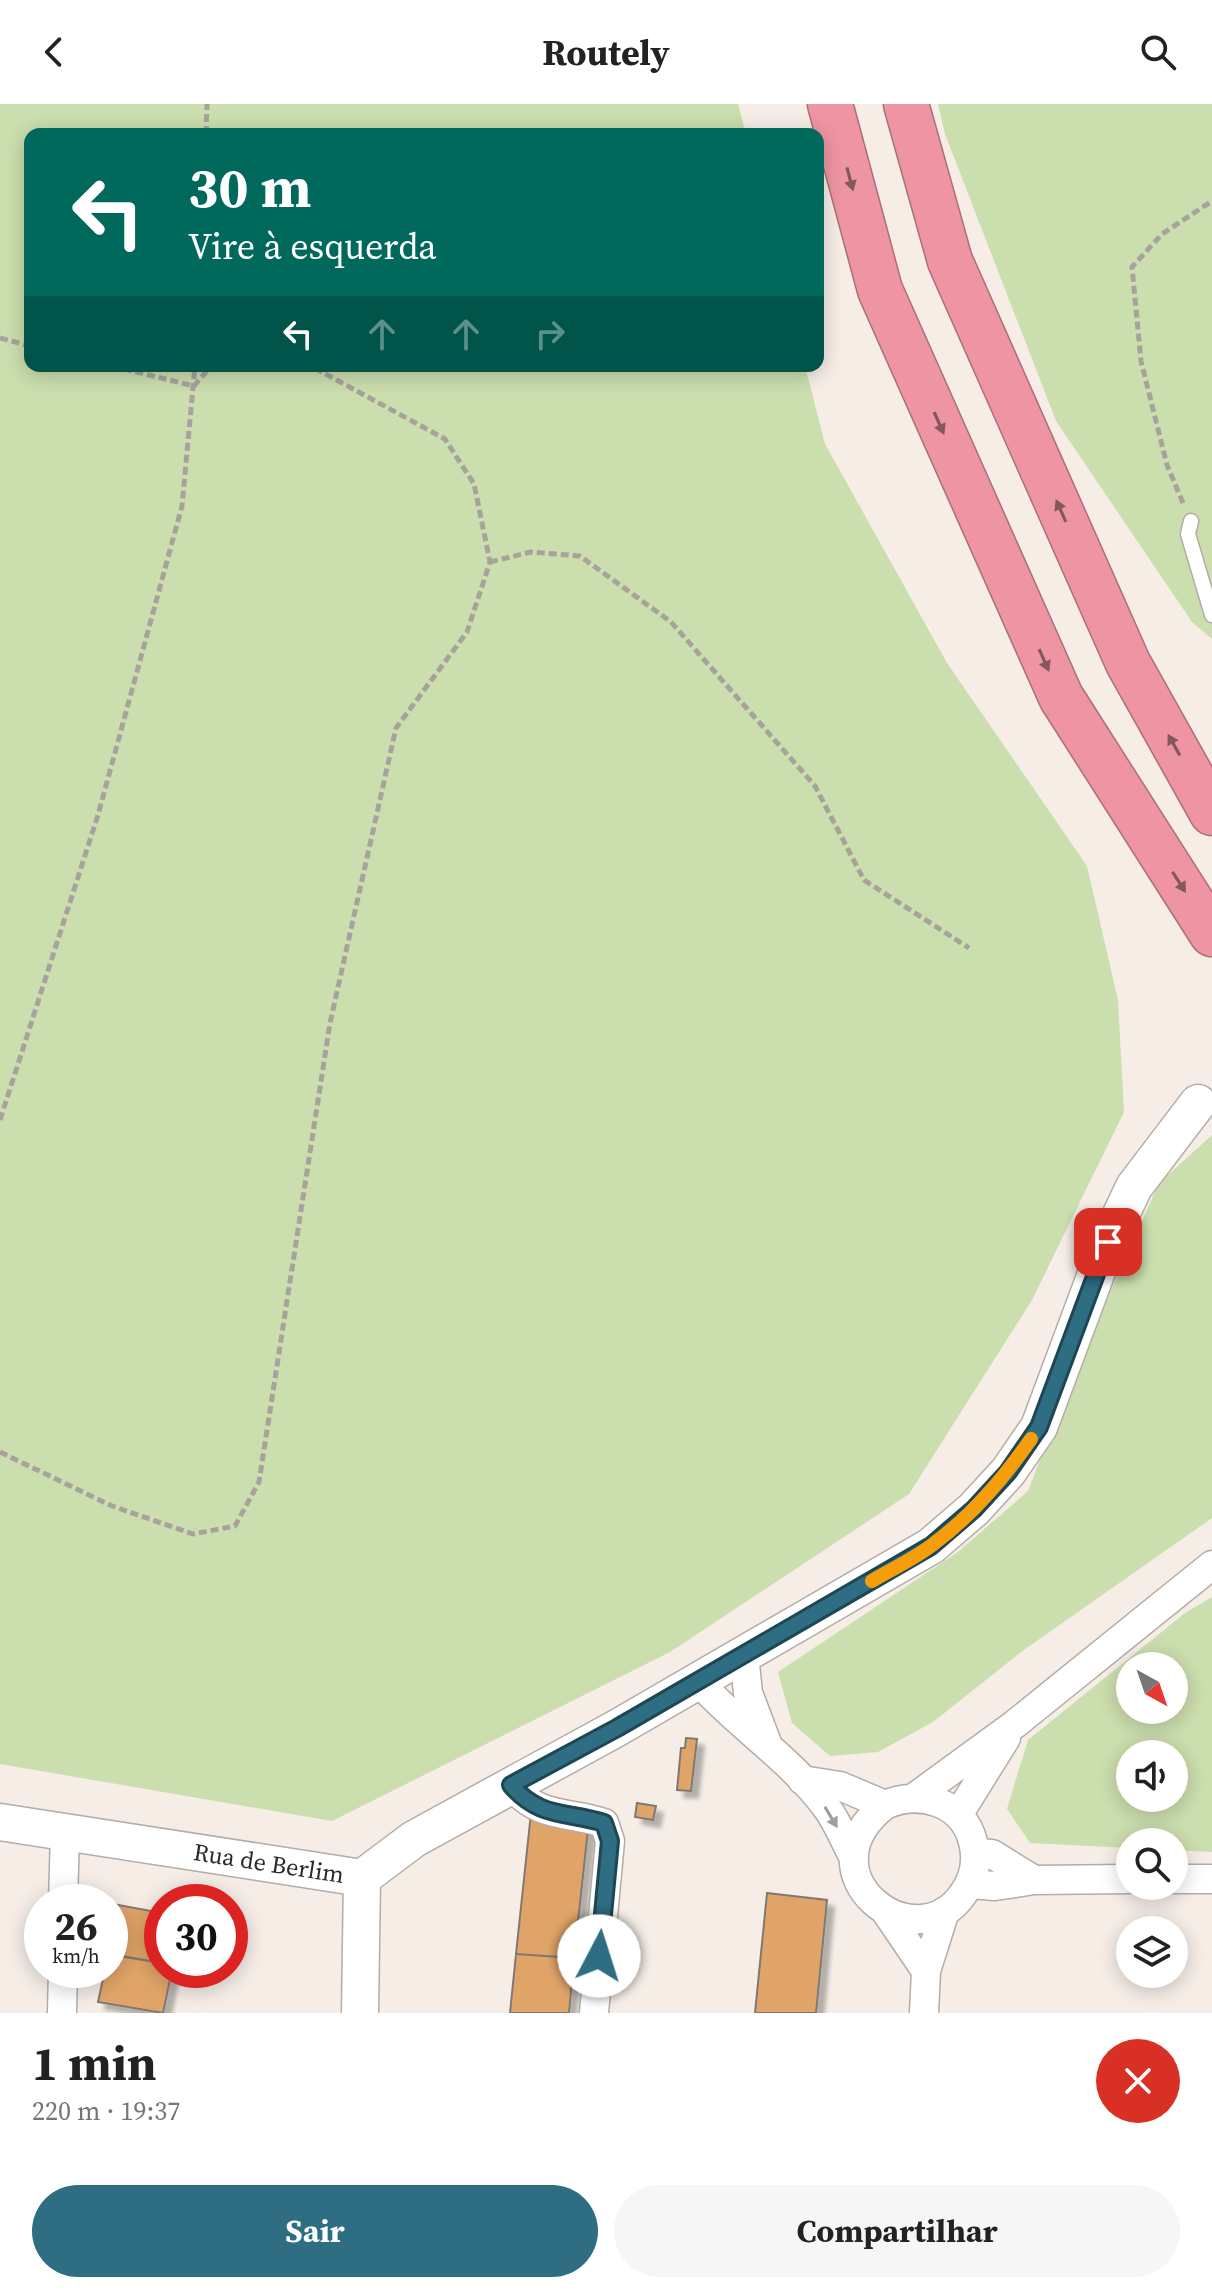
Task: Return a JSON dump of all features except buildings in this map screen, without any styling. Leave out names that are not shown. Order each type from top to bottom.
[{"type":"highway","points":[[830,104],[880,290],[1061,697],[1212,934]]},
{"type":"highway","points":[[906,104],[950,261],[1128,663],[1212,813]]},
{"type":"street","name":"Rua de Berlim","points":[[0,1822],[362,1878],[414,1839],[744,1655],[931,1546],[974,1509],[1008,1472],[1039,1427],[1108,1242],[1134,1187],[1198,1103]]},
{"type":"street","points":[[915,1797],[1015,1724],[1212,1565]]},
{"type":"street","points":[[744,1655],[748,1693],[768,1747]]},
{"type":"street","points":[[698,1681],[732,1717],[802,1780],[828,1809],[854,1858],[862,1889],[886,1912],[906,1919],[926,1918],[945,1911],[960,1899],[970,1884],[976,1853],[973,1838],[958,1815],[945,1805],[915,1797],[885,1805],[862,1827],[854,1858]]},
{"type":"street","points":[[958,1815],[1015,1724]]},
{"type":"street","points":[[802,1780],[840,1786],[885,1805]]},
{"type":"street","points":[[511,1785],[523,1799],[540,1809],[604,1823],[608,1832],[610,1841],[594,2013]]},
{"type":"street","points":[[64,1884],[65,1833]]},
{"type":"street","points":[[976,1853],[992,1854],[1034,1880]]},
{"type":"street","points":[[360,2013],[362,1878]]},
{"type":"street","points":[[970,1884],[995,1886],[1034,1880],[1116,1879]]},
{"type":"street","points":[[1188,1879],[1212,1879]]},
{"type":"street","points":[[924,2013],[926,1971],[945,1911]]},
{"type":"street","points":[[886,1912],[926,1971]]},
{"type":"street","points":[[62,2013],[63,1988]]},
{"type":"lane","points":[[1191,521],[1188,534],[1212,615]]},
{"type":"path","points":[[206,128],[207,104]]},
{"type":"path","points":[[1191,521],[1167,465],[1141,361],[1132,267],[1162,234],[1212,201]]},
{"type":"path","points":[[0,338],[24,344]]},
{"type":"path","points":[[137,372],[194,386]]},
{"type":"path","points":[[0,1120],[98,815],[182,506],[195,372]]},
{"type":"path","points":[[194,386],[206,372]]},
{"type":"path","points":[[0,1452],[112,1506],[193,1534],[235,1526],[259,1482],[330,1023],[396,728],[467,632],[490,562],[474,484],[445,439],[322,372]]},
{"type":"path","points":[[490,562],[531,552],[580,556],[671,622],[815,786],[864,880],[969,948]]},
{"type":"green space","points":[[0,104],[738,104],[744,128],[24,128],[24,372],[807,372],[825,444],[947,663],[1087,866],[1118,1000],[1124,1112],[1032,1300],[909,1494],[670,1652],[332,1821],[0,1764]]},
{"type":"green space","points":[[938,104],[1212,104],[1212,639],[1192,622],[1056,421],[945,134]]},
{"type":"green space","points":[[1212,1135],[1212,1518],[1021,1652],[933,1722],[878,1752],[830,1756],[792,1723],[778,1672],[958,1552],[1028,1491],[1070,1382],[1159,1183]]},
{"type":"green space","points":[[1212,1597],[1212,1852],[1188,1851],[1188,1828],[1116,1828],[1116,1847],[1030,1843],[1007,1809],[1028,1740],[1116,1669],[1116,1724],[1188,1724],[1188,1652],[1137,1652],[1185,1613]]},
{"type":"slow traffic","points":[[872,1581],[931,1546],[974,1509],[1008,1472],[1031,1439]]},
{"type":"route","points":[[599,1956],[610,1841],[604,1823],[540,1809],[523,1799],[511,1785],[617,1728],[931,1546],[974,1509],[1008,1472],[1039,1427],[1108,1242]]}]
